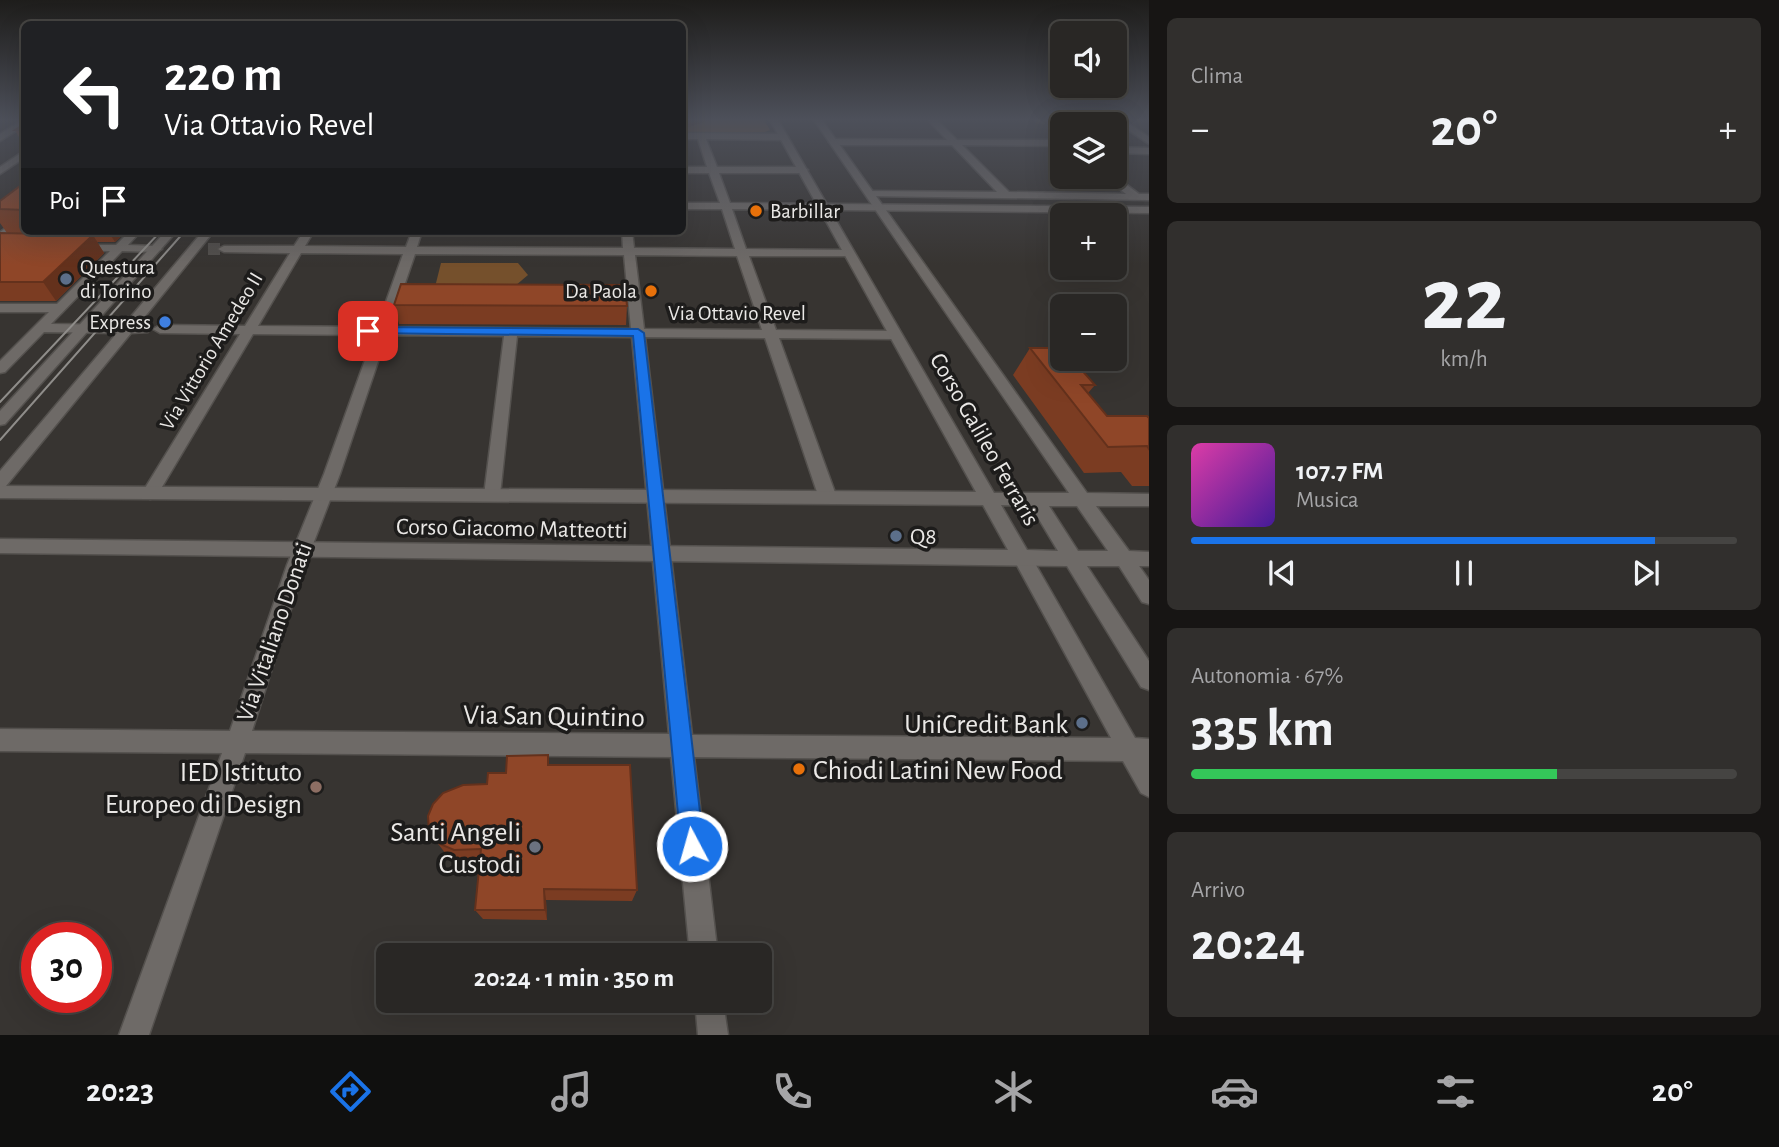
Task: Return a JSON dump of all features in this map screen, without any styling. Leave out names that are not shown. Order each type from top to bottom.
[{"type":"street","name":"Corso Galileo Ferraris","points":[[852,168],[1149,596]]},
{"type":"street","points":[[979,168],[1006,195]]},
{"type":"street","points":[[686,170],[803,170]]},
{"type":"street","points":[[713,170],[828,498]]},
{"type":"street","name":"Corso Galileo Ferraris","points":[[803,170],[1022,558],[1139,750],[1149,785]]},
{"type":"street","points":[[1126,189],[1149,207]]},
{"type":"street","points":[[869,193],[1149,197]]},
{"type":"street","points":[[686,206],[1149,207]]},
{"type":"street","points":[[2,242],[21,221]]},
{"type":"street","points":[[0,369],[132,235]]},
{"type":"street","points":[[0,420],[168,235]]},
{"type":"street","points":[[0,482],[127,329],[201,249],[207,235]]},
{"type":"street","name":"Via Vittorio Amedeo II","points":[[150,493],[307,235]]},
{"type":"street","name":"Via Vitaliano Donati","points":[[134,1035],[302,548],[384,331],[416,235]]},
{"type":"street","points":[[627,235],[703,943]]},
{"type":"street","points":[[69,247],[156,249]]},
{"type":"street","points":[[223,249],[522,247],[848,253]]},
{"type":"street","points":[[0,308],[60,308]]},
{"type":"street","points":[[41,328],[144,329]]},
{"type":"street","name":"Via Ottavio Revel","points":[[160,329],[511,334],[894,335]]},
{"type":"street","points":[[492,495],[511,334]]},
{"type":"street","name":"Corso Giacomo Matteotti","points":[[0,492],[1149,500]]},
{"type":"street","name":"Corso Galileo Ferraris","points":[[1036,500],[1149,680]]},
{"type":"street","name":"Corso Giacomo Matteotti","points":[[0,546],[1149,559]]},
{"type":"street","name":"Via San Quintino","points":[[0,740],[1139,750]]},
{"type":"street","points":[[710,1013],[713,1035]]},
{"type":"shaded area","points":[[441,263],[518,263],[528,275],[515,286],[431,303]]},
{"type":"building","points":[[21,185],[21,210],[0,209],[0,201]]},
{"type":"building","points":[[0,233],[93,235],[43,282],[0,282]]},
{"type":"building","points":[[401,284],[625,285],[627,306],[394,305]]},
{"type":"building","points":[[1030,348],[1050,348],[1050,371],[1083,371],[1095,385],[1081,385],[1107,416],[1149,418],[1149,449],[1147,446],[1108,447]]},
{"type":"building","name":"Santi Angeli Custodi","points":[[548,755],[548,765],[630,765],[637,890],[544,889],[545,910],[475,910],[481,849],[454,850],[440,844],[429,832],[428,816],[433,804],[443,793],[463,785],[487,784],[488,773],[506,773],[507,756]]},
{"type":"tunnel","points":[[208,249],[224,249]]},
{"type":"tram line","points":[[0,402],[157,235]]},
{"type":"tram line","points":[[0,440],[181,235]]},
{"type":"place","name":"Barbillar","points":[[756,211]]},
{"type":"place","name":"Questura di Torino","points":[[66,279]]},
{"type":"place","name":"Da Paola","points":[[651,291]]},
{"type":"place","name":"Express","points":[[165,322]]},
{"type":"place","name":"Q8","points":[[896,536]]},
{"type":"place","name":"UniCredit Bank","points":[[1082,723]]},
{"type":"place","name":"Chiodi Latini New Food","points":[[799,769]]},
{"type":"place","name":"IED Istituto Europeo di Design","points":[[316,787]]},
{"type":"place","name":"Santi Angeli Custodi","points":[[535,847]]},
{"type":"route","points":[[368,331],[638,333],[692,846]]}]
